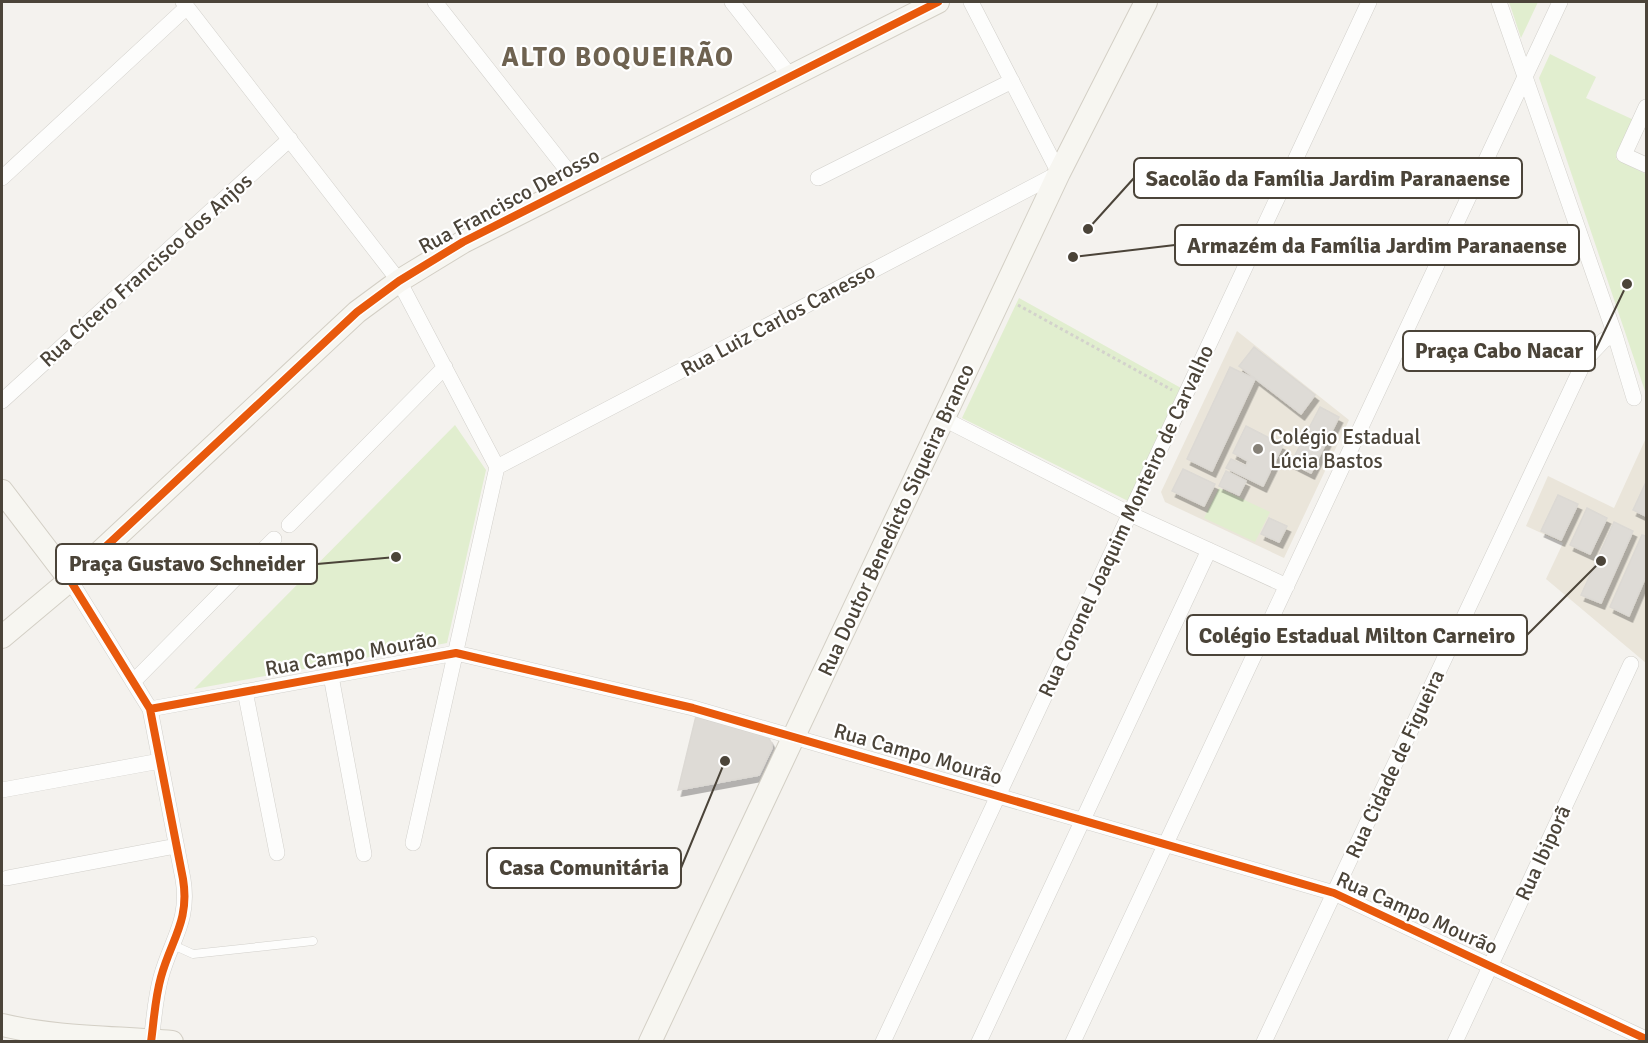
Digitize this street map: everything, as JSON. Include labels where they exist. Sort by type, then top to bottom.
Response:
[{"type":"street","points":[[435,2],[578,184]]},
{"type":"street","points":[[732,2],[790,76]]},
{"type":"street","name":"Rua Francisco Derosso","points":[[2,637],[70,580],[357,312],[399,281],[463,242],[938,2]]},
{"type":"street","points":[[971,2],[1059,173]]},
{"type":"street","name":"Rua Doutor Benedicto Siqueira Branco","points":[[650,1041],[1059,173],[1146,2]]},
{"type":"street","name":"Rua Coronel Joaquim Monteiro de Carvalho","points":[[883,1041],[1369,2]]},
{"type":"street","points":[[1499,2],[1615,335],[1634,398]]},
{"type":"street","points":[[1073,1041],[1560,2]]},
{"type":"street","points":[[2,178],[185,4],[399,281],[497,466],[413,843]]},
{"type":"street","points":[[818,178],[1012,81]]},
{"type":"street","points":[[1647,107],[1624,155],[1647,165]]},
{"type":"street","name":"Rua Cícero Francisco dos Anjos","points":[[2,400],[290,139]]},
{"type":"street","name":"Rua Luiz Carlos Canesso","points":[[497,466],[1059,173]]},
{"type":"street","name":"Rua Cidade de Figueira","points":[[1264,1041],[1585,360],[1604,340],[1615,335]]},
{"type":"street","points":[[289,525],[445,367]]},
{"type":"street","points":[[944,420],[1130,514],[1287,586]]},
{"type":"street","points":[[2,490],[70,580],[150,709],[185,891],[183,915],[158,989],[158,1041],[50,1034],[2,1024]]},
{"type":"street","points":[[133,682],[274,539]]},
{"type":"street","points":[[979,1041],[1209,550]]},
{"type":"street","name":"Rua Campo Mourão","points":[[150,709],[456,653],[693,708],[1334,893],[1646,1039]]},
{"type":"street","name":"Rua Ibiporã","points":[[1455,1041],[1631,664]]},
{"type":"street","points":[[331,676],[364,854]]},
{"type":"street","points":[[245,691],[276,853]]},
{"type":"street","points":[[2,790],[160,761]]},
{"type":"street","points":[[7,878],[176,846]]},
{"type":"lane","points":[[173,945],[193,954],[313,941]]},
{"type":"path","points":[[1001,296],[1184,397]]},
{"type":"shaded area","name":"Colégio Estadual Lúcia Bastos","points":[[1237,331],[1349,420],[1284,558],[1165,502],[1161,492]]},
{"type":"shaded area","points":[[1646,438],[1646,663],[1546,579],[1563,543],[1526,526],[1548,476],[1614,508]]},
{"type":"green space","points":[[1509,2],[1538,2],[1521,38]]},
{"type":"green space","points":[[1550,54],[1596,77],[1586,98],[1634,120],[1616,159],[1646,174],[1646,394],[1539,78]]},
{"type":"green space","points":[[1019,298],[1181,388],[1128,501],[962,418]]},
{"type":"green space","points":[[455,425],[486,470],[447,643],[194,689]]},
{"type":"green space","points":[[1219,488],[1270,512],[1255,542],[1204,518]]},
{"type":"building","points":[[1254,347],[1315,395],[1301,414],[1239,366]]},
{"type":"building","points":[[1230,367],[1255,379],[1212,471],[1187,459]]},
{"type":"building","points":[[1320,407],[1339,417],[1311,473],[1291,463]]},
{"type":"building","points":[[1246,426],[1283,445],[1263,486],[1226,468],[1231,459],[1246,466],[1248,461],[1233,453]]},
{"type":"building","points":[[1183,469],[1215,484],[1204,506],[1172,491]]},
{"type":"building","points":[[1226,471],[1246,481],[1239,495],[1219,486]]},
{"type":"building","points":[[1646,482],[1646,516],[1633,510]]},
{"type":"building","points":[[1558,495],[1578,504],[1561,540],[1541,531]]},
{"type":"building","points":[[1587,508],[1607,518],[1590,554],[1570,545]]},
{"type":"building","points":[[1269,518],[1287,526],[1279,542],[1261,534]]},
{"type":"building","points":[[1614,522],[1633,531],[1601,603],[1581,595]]},
{"type":"building","points":[[1642,535],[1646,536],[1646,576],[1629,616],[1610,607]]},
{"type":"building","points":[[696,716],[768,737],[772,748],[759,775],[678,790]]},
{"type":"cycle path","points":[[151,1042],[159,985],[182,919],[183,879],[150,709],[70,580],[357,312],[399,281],[463,242],[938,2]]},
{"type":"cycle path","points":[[150,709],[456,653],[693,708],[1334,893],[1646,1039]]},
{"type":"place","name":"Sacolão da Família Jardim Paranaense","points":[[1088,229]]},
{"type":"place","name":"Armazém da Família Jardim Paranaense","points":[[1073,257]]},
{"type":"place","name":"Praça Cabo Nacar","points":[[1627,284]]},
{"type":"place","name":"Colégio Estadual Lúcia Bastos","points":[[1258,449]]},
{"type":"place","name":"Praça Gustavo Schneider","points":[[396,557]]},
{"type":"place","name":"Colégio Estadual Milton Carneiro","points":[[1601,561]]},
{"type":"place","name":"Casa Comunitária","points":[[725,761]]},
{"type":"district","name":"ALTO BOQUEIRÃO","points":[[618,57]]}]
